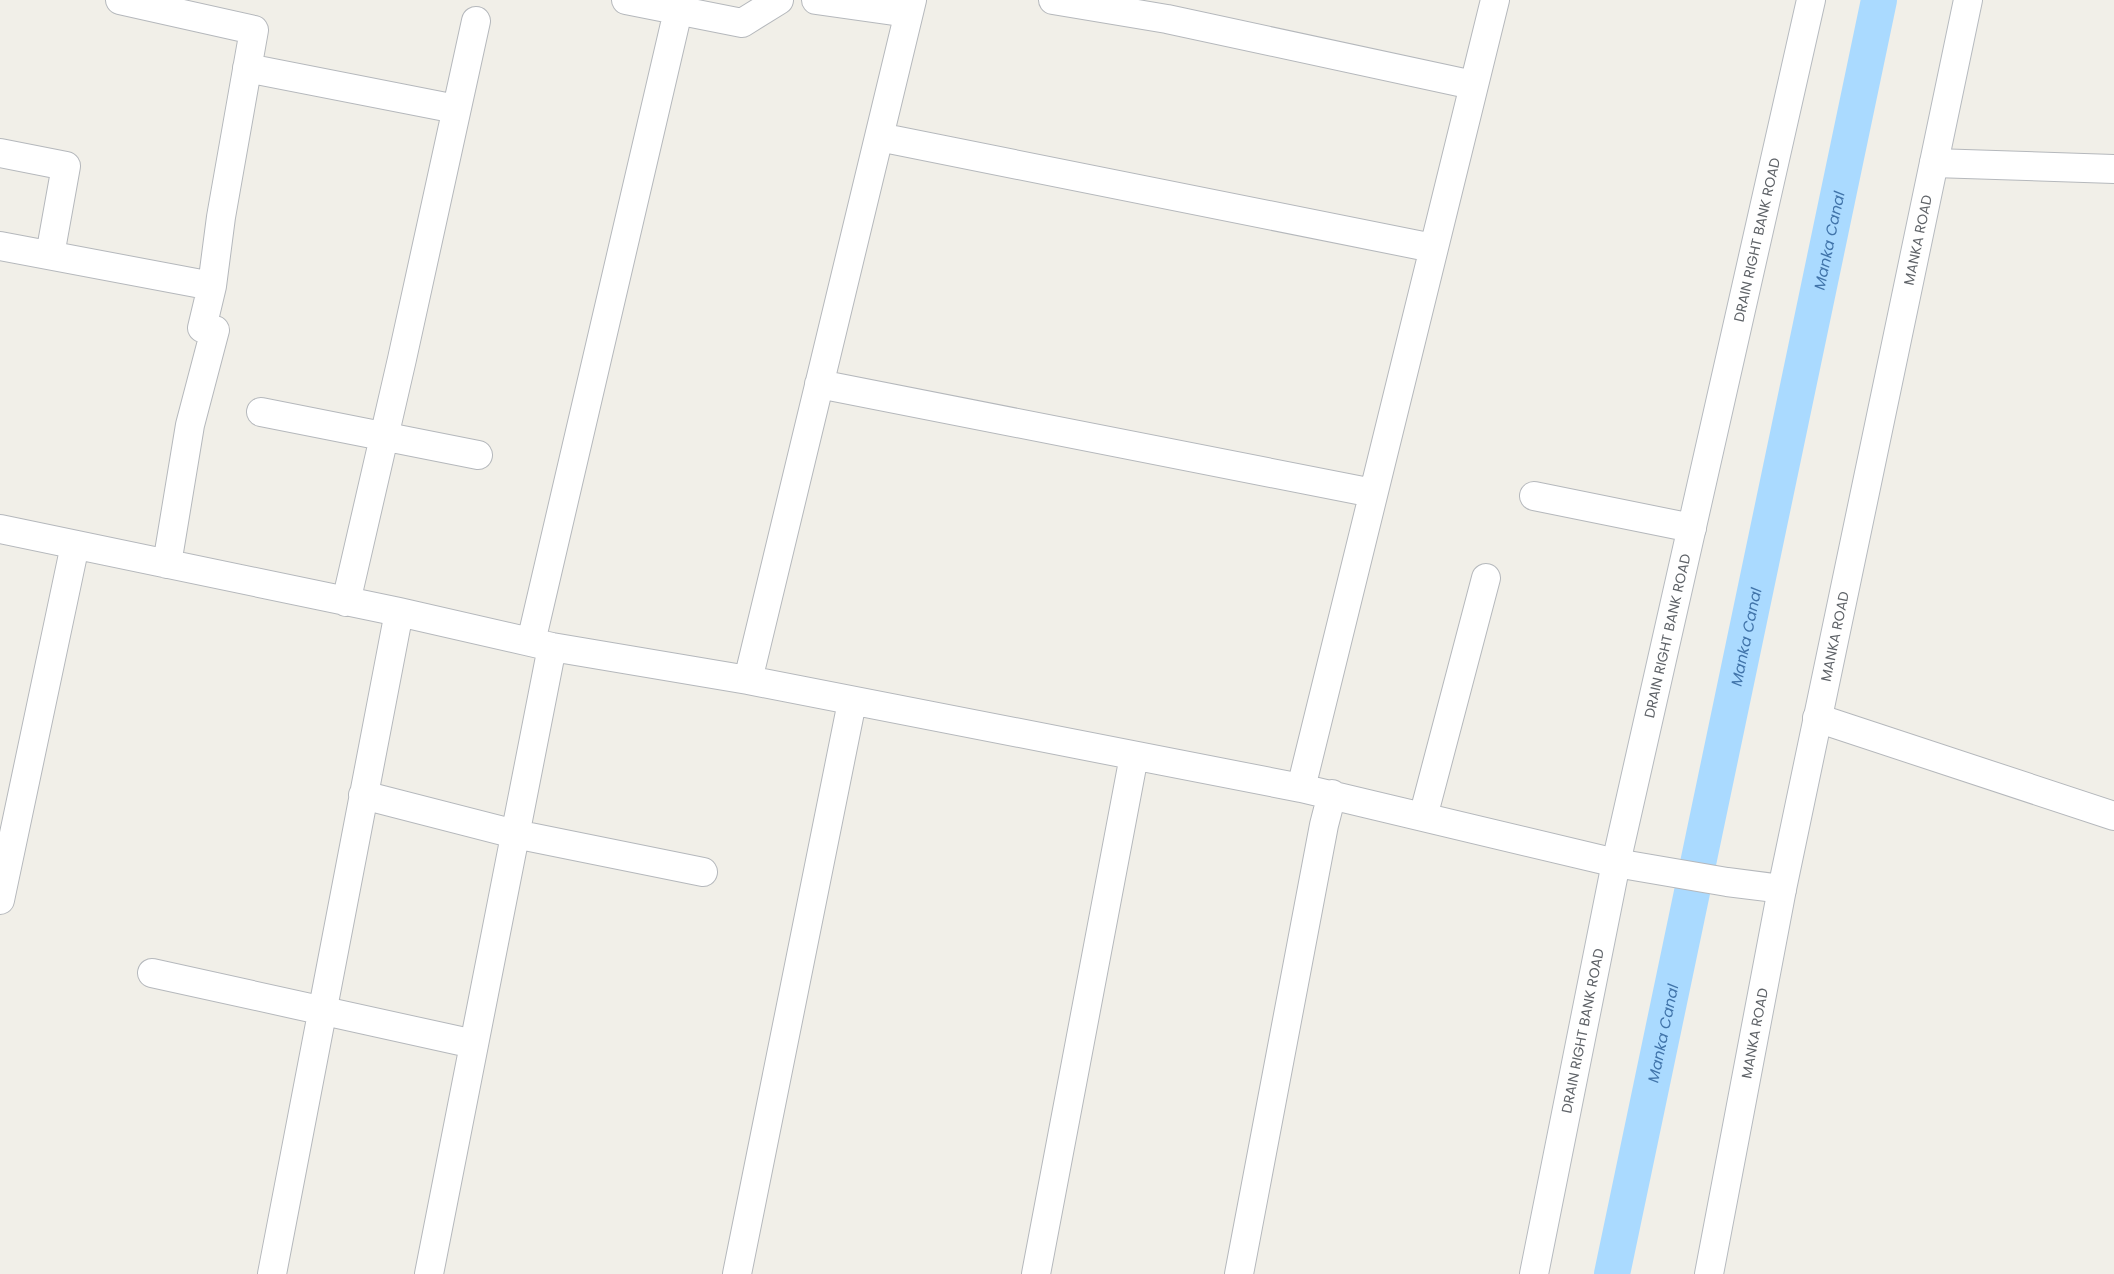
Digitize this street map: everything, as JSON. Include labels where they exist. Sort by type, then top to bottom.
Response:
[{"type":"street","points":[[120,0],[254,30],[221,217],[212,286],[202,328],[215,330],[190,425],[167,564]]},
{"type":"street","points":[[626,0],[742,23],[779,0]]},
{"type":"street","points":[[748,680],[910,7],[816,0]]},
{"type":"street","points":[[1052,0],[1169,9],[1473,85]]},
{"type":"street","points":[[1301,788],[1495,0]]},
{"type":"street","name":"DRAIN RIGHT BANK ROAD","points":[[1534,1274],[1616,863],[1811,0]]},
{"type":"street","name":"MANKA ROAD","points":[[1709,1274],[1782,889],[1968,0]]},
{"type":"street","points":[[429,1274],[515,834],[541,645],[678,11]]},
{"type":"street","points":[[346,602],[476,21]]},
{"type":"street","points":[[247,68],[456,109]]},
{"type":"street","points":[[879,136],[1433,248]]},
{"type":"street","points":[[0,153],[66,166],[50,255]]},
{"type":"street","points":[[1934,163],[2114,169]]},
{"type":"street","points":[[0,246],[212,286]]},
{"type":"street","points":[[819,384],[1374,493]]},
{"type":"street","points":[[261,412],[478,455]]},
{"type":"street","points":[[1534,496],[1692,528]]},
{"type":"street","points":[[0,529],[398,612],[541,645],[748,680],[852,702],[1332,794],[1616,863],[1727,882],[1782,889]]},
{"type":"street","points":[[0,900],[4,859],[75,545]]},
{"type":"street","points":[[1423,817],[1486,578]]},
{"type":"street","points":[[272,1274],[398,612]]},
{"type":"street","points":[[737,1274],[852,702]]},
{"type":"street","points":[[1817,718],[2114,816]]},
{"type":"street","points":[[1036,1274],[1134,756]]},
{"type":"street","points":[[1239,1274],[1324,825],[1332,794]]},
{"type":"street","points":[[364,795],[515,834],[703,872]]},
{"type":"street","points":[[152,973],[474,1044]]},
{"type":"waterway","name":"Manka Canal","points":[[1612,1274],[1879,0]]}]
